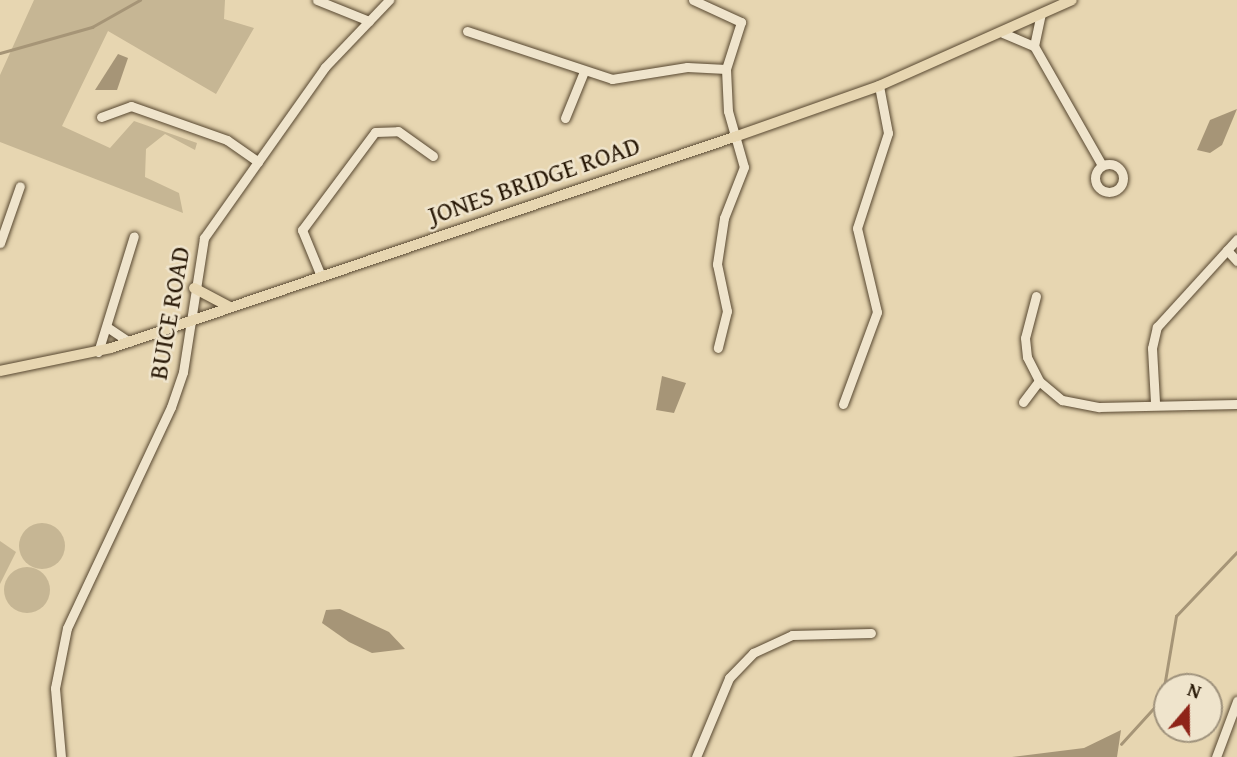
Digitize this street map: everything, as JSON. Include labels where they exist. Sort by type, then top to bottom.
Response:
[{"type":"main road","name":"JONES BRIDGE ROAD","points":[[0,370],[98,352],[737,136],[879,86],[1072,0]]},
{"type":"main road","points":[[194,288],[208,301],[232,307]]},
{"type":"street","points":[[317,0],[369,20]]},
{"type":"street","name":"BUICE ROAD","points":[[61,757],[55,688],[68,628],[163,429],[183,372],[194,288],[204,238],[325,67],[389,0]]},
{"type":"street","points":[[693,0],[741,22],[726,69],[744,167],[719,251],[717,274],[727,311],[718,348]]},
{"type":"street","points":[[1034,46],[1041,15]]},
{"type":"street","points":[[467,31],[484,32],[583,74],[624,81],[687,67],[726,69]]},
{"type":"street","points":[[1003,33],[1034,46],[1102,165]]},
{"type":"street","points":[[565,118],[583,74]]},
{"type":"street","points":[[843,404],[877,312],[857,228],[888,133],[879,86]]},
{"type":"street","points":[[101,117],[131,106],[227,140],[258,162]]},
{"type":"street","points":[[321,276],[302,230],[375,132],[398,131],[433,156]]},
{"type":"street","points":[[0,243],[20,186]]},
{"type":"street","points":[[98,352],[134,236]]},
{"type":"street","points":[[1155,402],[1152,348],[1157,327],[1237,239]]},
{"type":"street","points":[[1227,250],[1237,261]]},
{"type":"street","points":[[1036,296],[1024,338],[1039,381],[1062,400],[1085,405],[1155,402],[1237,404]]},
{"type":"street","points":[[107,327],[129,342]]},
{"type":"street","points":[[1023,401],[1039,381]]},
{"type":"street","points":[[696,757],[729,678],[753,653],[792,635],[871,633]]},
{"type":"street","points":[[1216,757],[1237,701]]},
{"type":"shaded area","points":[[34,0],[225,0],[224,19],[254,28],[216,94],[108,31],[62,126],[110,148],[134,121],[197,143],[195,150],[165,134],[146,149],[145,177],[179,193],[183,213],[0,142],[0,75]]},
{"type":"shaded area","points":[[118,54],[128,58],[117,90],[95,90]]},
{"type":"shaded area","points":[[1237,109],[1222,145],[1210,153],[1197,150],[1210,120]]},
{"type":"shaded area","points":[[662,376],[686,383],[674,413],[656,410]]},
{"type":"shaded area","points":[[42,523],[58,530],[65,546],[58,562],[42,569],[26,562],[19,546],[26,530]]},
{"type":"shaded area","points":[[0,541],[16,552],[0,584]]},
{"type":"shaded area","points":[[27,567],[43,574],[50,590],[43,606],[27,613],[11,606],[4,590],[11,574]]},
{"type":"shaded area","points":[[340,609],[389,632],[405,649],[372,653],[349,642],[322,623],[326,610]]},
{"type":"shaded area","points":[[1121,730],[1117,757],[1012,757],[1084,748]]},
{"type":"waterway","points":[[0,53],[92,27],[140,0]]},
{"type":"waterway","points":[[1121,744],[1162,699],[1176,616],[1237,552]]}]
